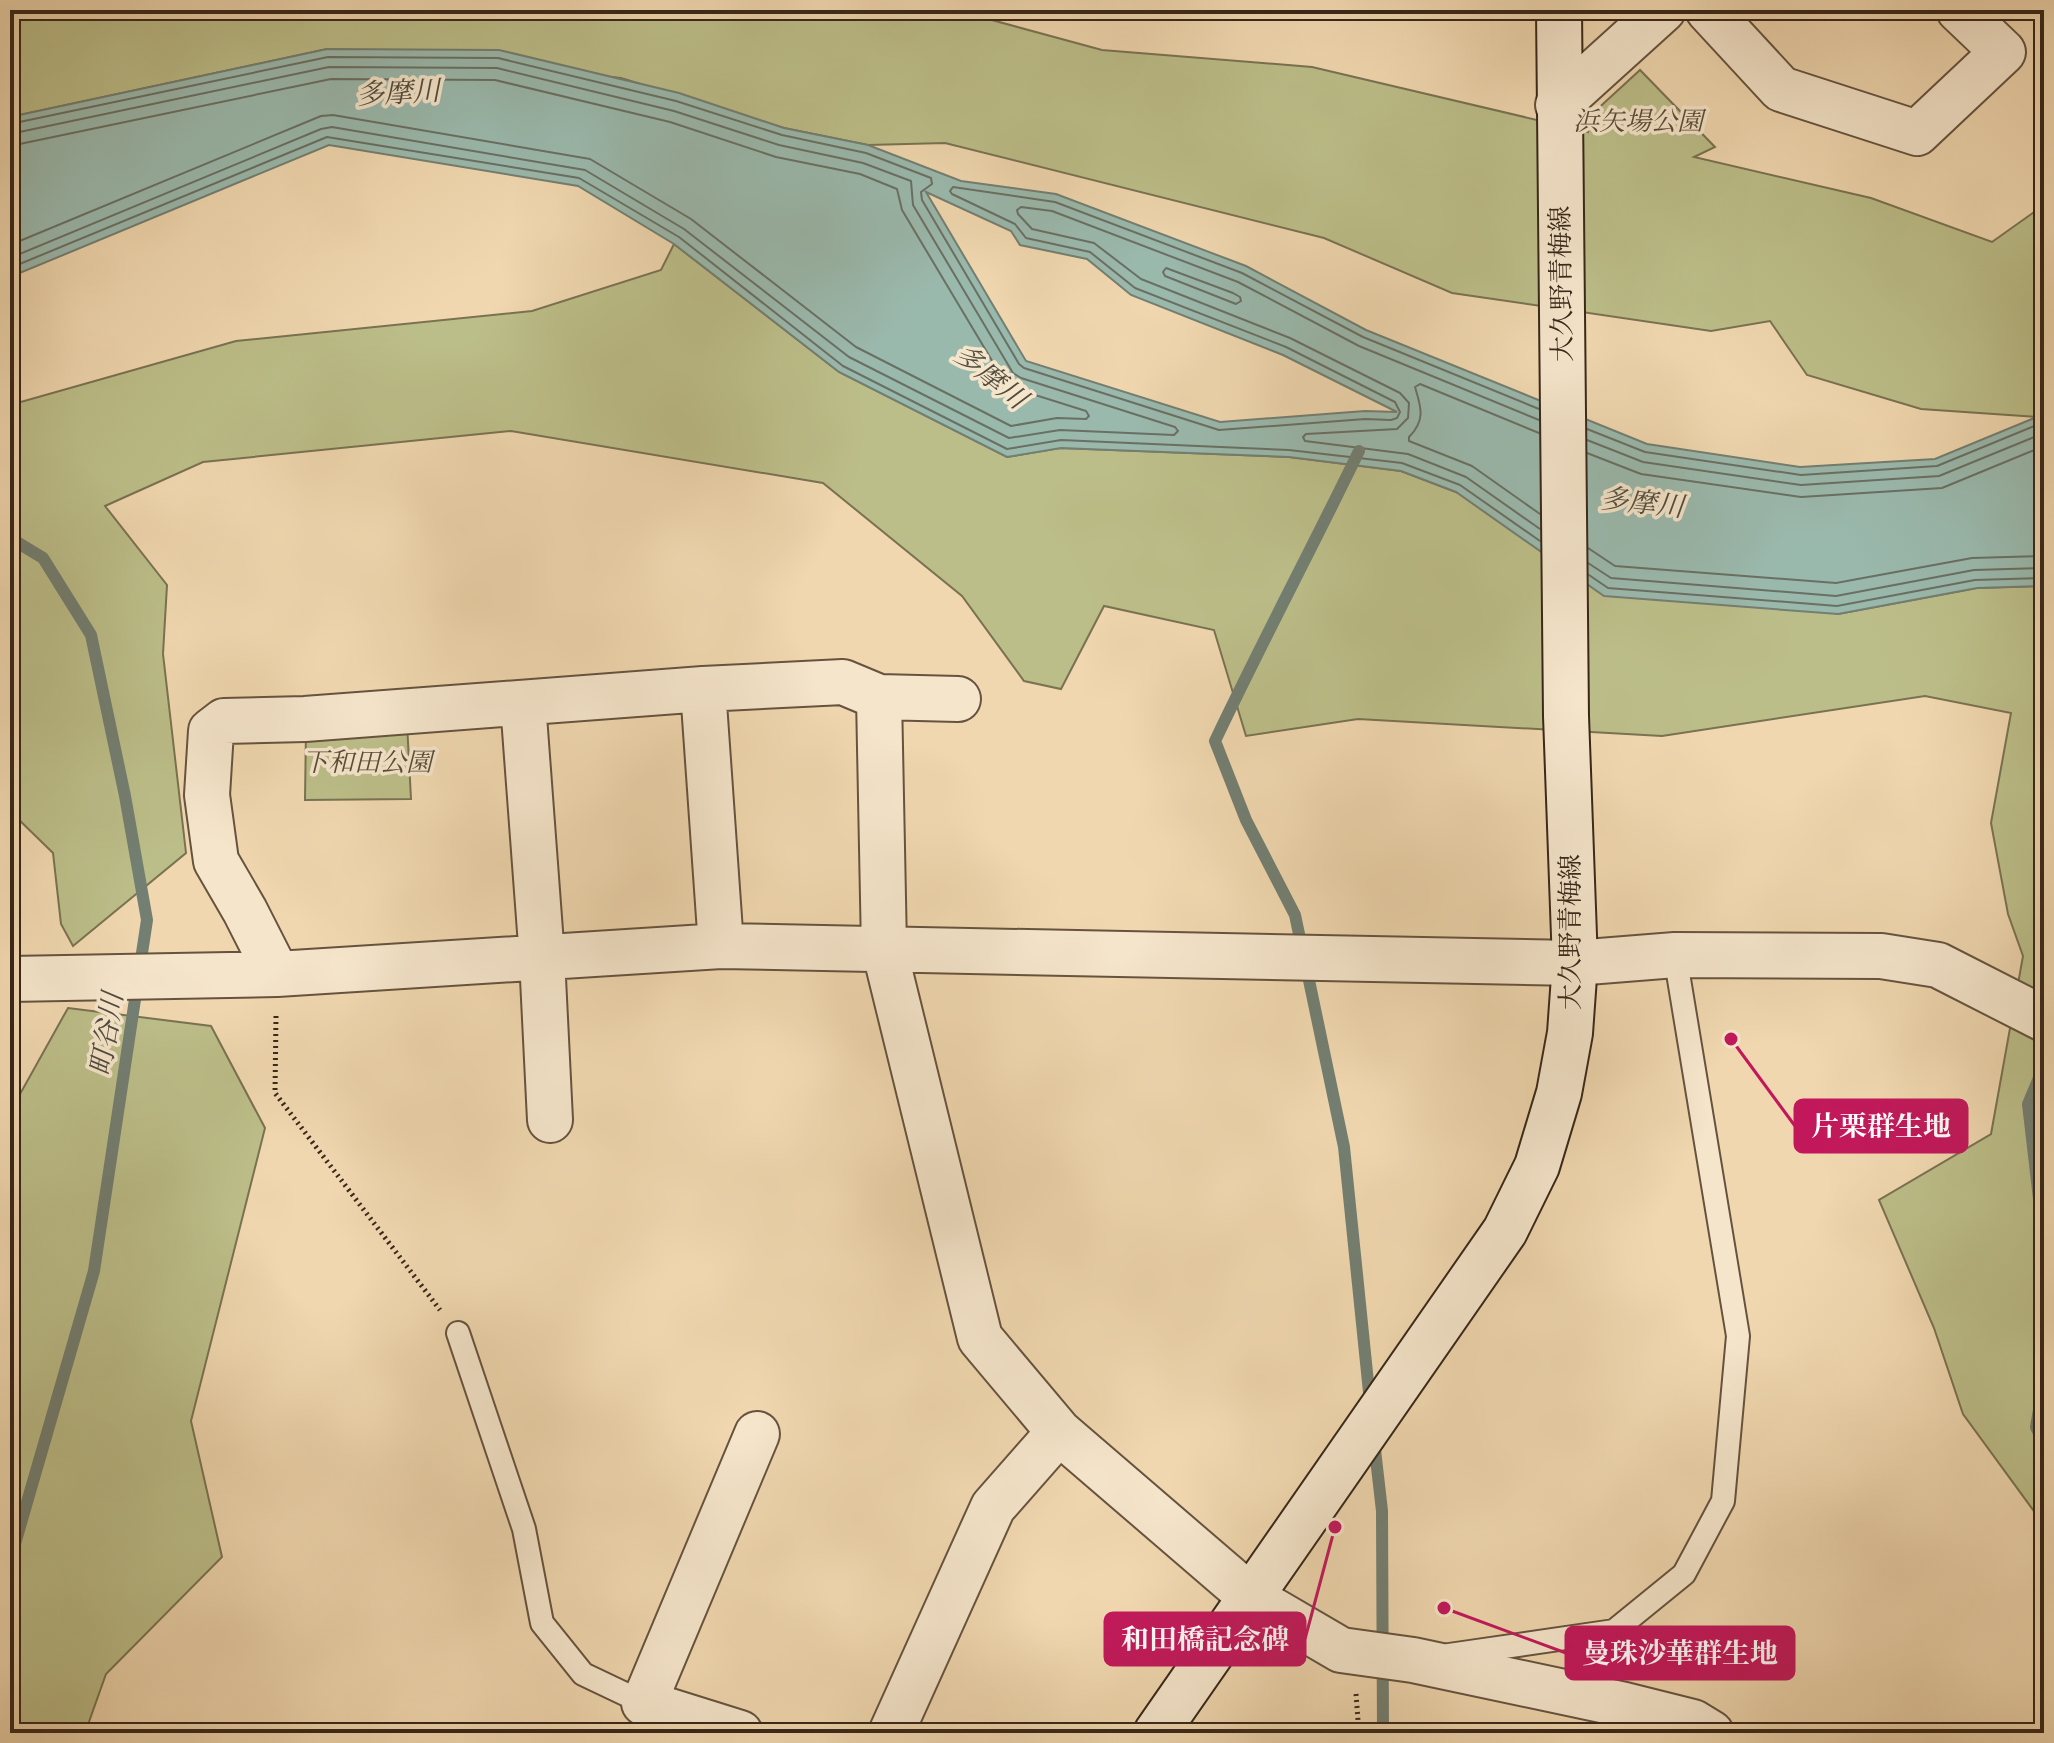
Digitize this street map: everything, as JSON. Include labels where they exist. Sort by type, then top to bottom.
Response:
[{"type":"street","name":"大久野青梅線","points":[[1156,1733],[1505,1231],[1537,1166],[1559,1093],[1570,1033],[1575,963],[1566,716],[1559,10]]},
{"type":"street","points":[[1559,122],[1663,10]]},
{"type":"street","points":[[1708,10],[1781,89],[1917,133],[2003,52],[1959,10]]},
{"type":"street","points":[[277,974],[216,861],[207,795],[211,731],[224,721],[305,719],[703,689],[843,682],[879,697],[958,699]]},
{"type":"street","points":[[703,689],[721,946]]},
{"type":"street","points":[[879,697],[884,948],[980,1338],[1059,1432],[1252,1598],[1341,1650],[1413,1660],[1625,1705],[1693,1722],[1711,1733]]},
{"type":"street","points":[[523,703],[542,958],[550,1120]]},
{"type":"street","points":[[10,979],[277,974],[721,946],[1575,963],[1675,955],[1881,956],[1938,965],[2044,1019]]},
{"type":"street","points":[[891,1733],[993,1507],[1059,1432]]},
{"type":"street","points":[[740,1733],[644,1703],[757,1434]]},
{"type":"lane","points":[[1413,1660],[1614,1631],[1684,1574],[1723,1501],[1738,1336],[1675,955]]},
{"type":"lane","points":[[458,1333],[524,1529],[542,1623],[583,1674],[644,1703]]},
{"type":"path","points":[[277,974],[275,1093],[458,1333]]},
{"type":"green space","name":"浜矢場公園","points":[[10,10],[955,10],[1102,50],[1312,67],[1588,132],[1592,114],[1640,70],[1715,147],[1694,157],[1871,198],[1992,242],[2044,205],[2044,414],[2036,417],[1921,409],[1807,375],[1770,321],[1711,331],[1452,293],[1324,238],[945,143],[868,145],[784,128],[621,78],[327,49],[10,117]]},
{"type":"green space","points":[[674,244],[839,372],[1007,457],[1060,448],[1289,457],[1401,471],[1456,492],[1838,614],[1977,588],[2044,586],[2044,1525],[1963,1414],[1934,1328],[1879,1200],[1991,1134],[2023,956],[2008,914],[1991,823],[2011,713],[1925,696],[1662,736],[1358,719],[1246,736],[1214,630],[1104,606],[1061,689],[1024,681],[962,596],[823,483],[511,431],[203,462],[105,506],[167,585],[163,654],[186,853],[73,946],[61,924],[53,853],[10,811],[10,405],[236,341],[532,311],[661,270]]},
{"type":"green space","name":"下和田公園","points":[[407,723],[411,799],[305,800],[306,728]]},
{"type":"green space","points":[[68,1008],[211,1026],[265,1128],[191,1421],[222,1557],[106,1674],[85,1733],[10,1733],[10,1112]]},
{"type":"water","name":"多摩川","points":[[327,49],[499,50],[679,93],[784,128],[868,145],[961,181],[1056,194],[1246,266],[1366,330],[1647,444],[1800,467],[1935,459],[2044,414],[2044,586],[1977,588],[1838,614],[1604,596],[1456,492],[1401,471],[1289,457],[1061,448],[1007,457],[839,372],[674,244],[578,186],[329,145],[10,277],[10,117]],"holes":[[[926,192],[1011,231],[1020,245],[1087,259],[1131,295],[1283,355],[1397,412],[1365,411],[1220,422],[1026,361]]]},
{"type":"waterway","points":[[1302,948],[1295,915],[1246,820],[1215,741],[1359,451]]},
{"type":"waterway","name":"町谷川","points":[[10,538],[43,558],[91,635],[147,920],[94,1271],[10,1561]]},
{"type":"waterway","points":[[1306,966],[1344,1147],[1370,1402]]},
{"type":"waterway","points":[[2044,1066],[2028,1104],[2044,1242]]},
{"type":"waterway","points":[[2044,1381],[2036,1427],[2044,1443]]},
{"type":"waterway","points":[[1374,1441],[1382,1511],[1383,1733]]},
{"type":"place","name":"片栗群生地","points":[[1731,1039]]},
{"type":"place","name":"和田橋記念碑","points":[[1335,1527]]},
{"type":"place","name":"曼珠沙華群生地","points":[[1444,1608]]}]
